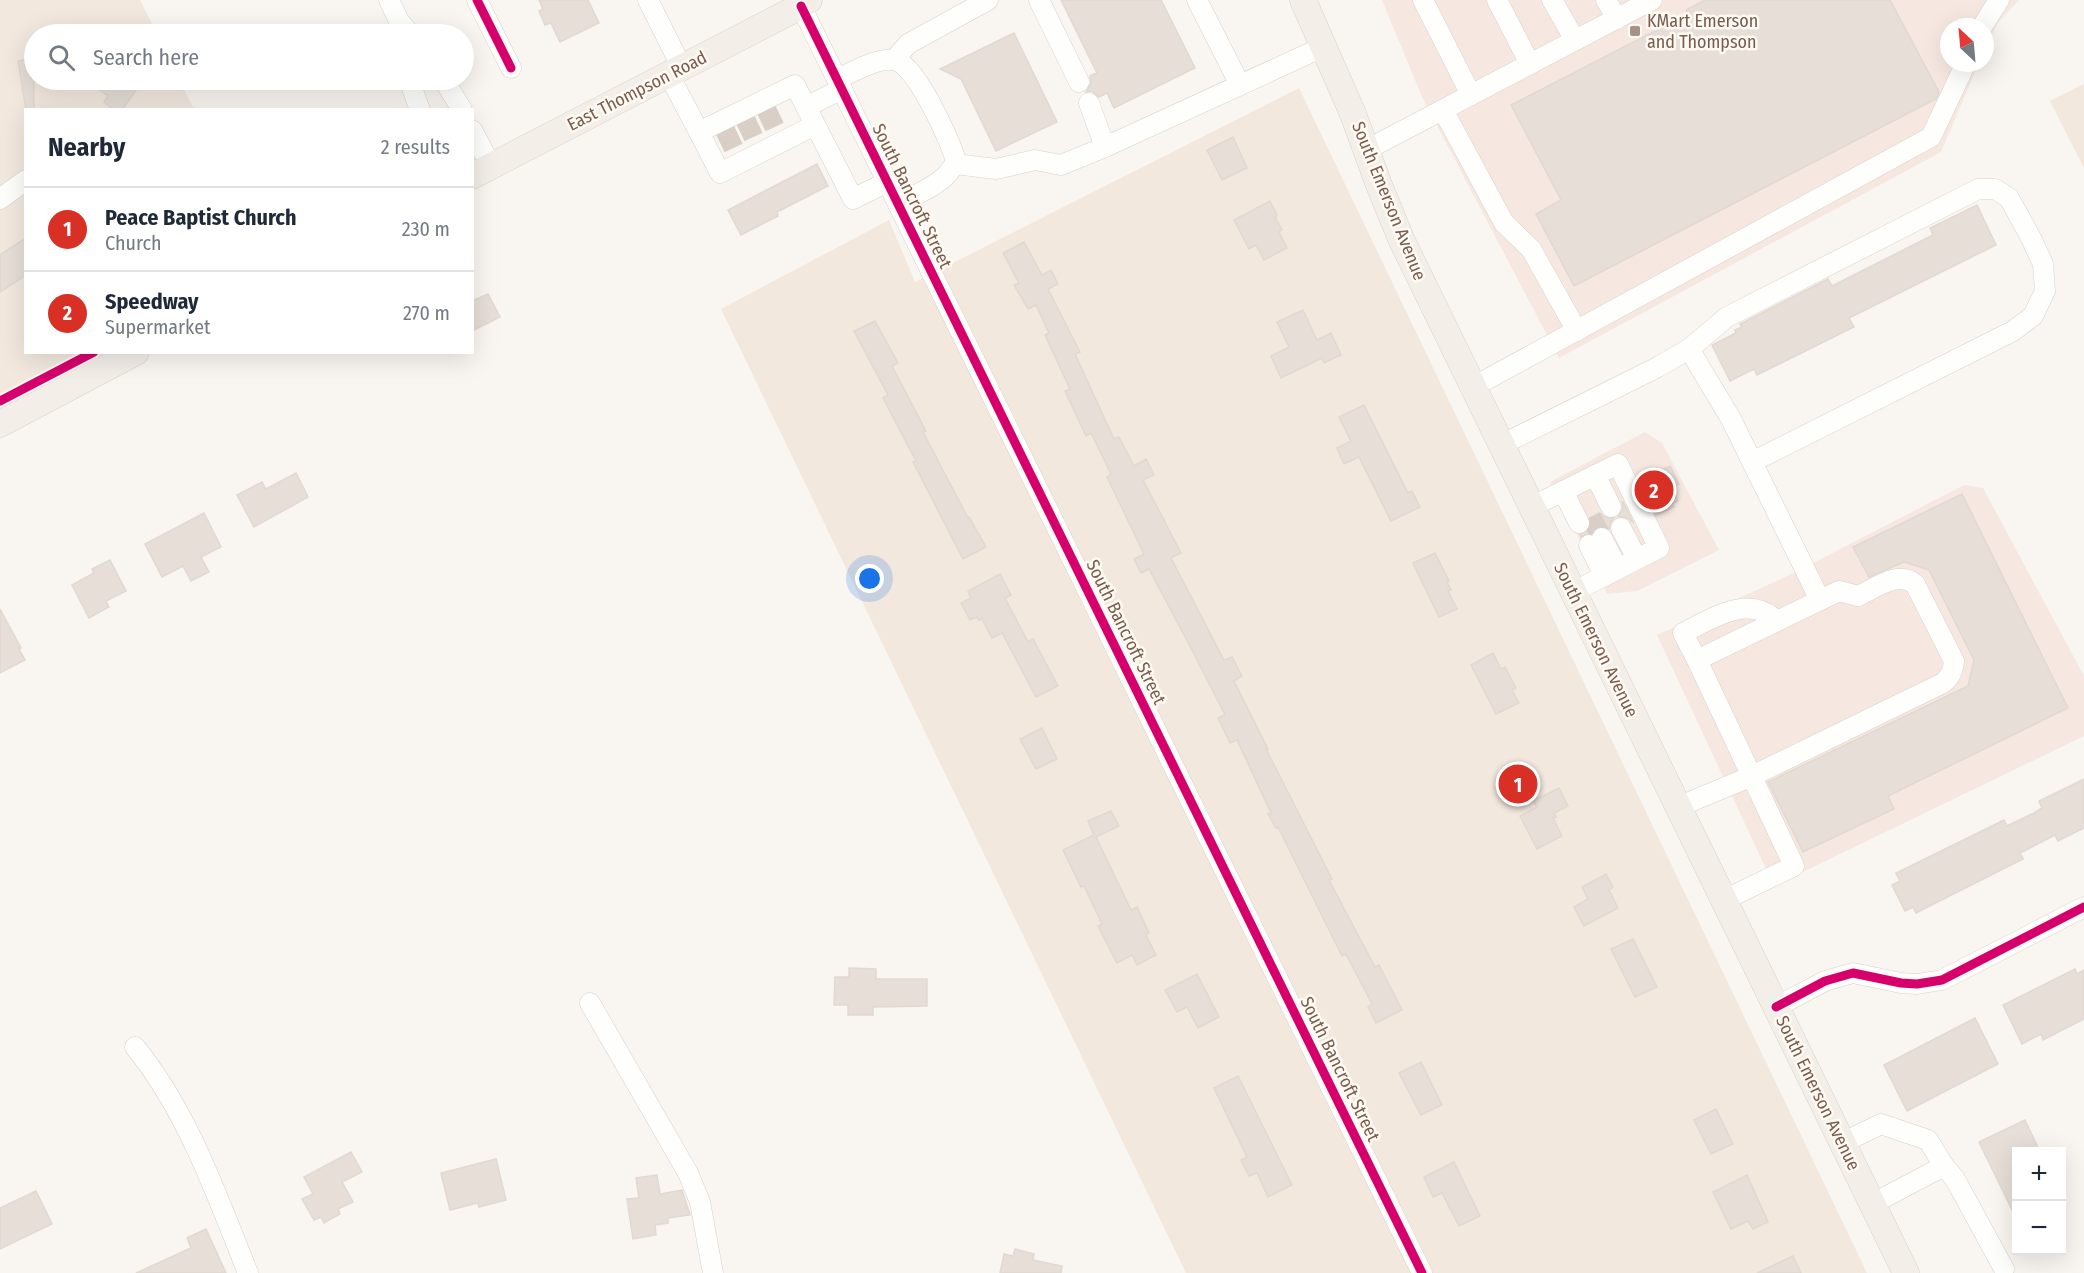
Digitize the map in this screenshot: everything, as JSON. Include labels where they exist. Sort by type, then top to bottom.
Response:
[{"type":"main road","name":"East Thompson Road","points":[[482,171],[802,2],[827,0]]},
{"type":"main road","name":"South Emerson Avenue","points":[[1303,0],[1353,114],[1402,241],[1906,1273]]},
{"type":"main road","points":[[0,424],[131,354]]},
{"type":"street","points":[[389,0],[400,24]]},
{"type":"street","points":[[477,0],[511,68]]},
{"type":"street","points":[[648,0],[699,132],[720,173],[737,155],[779,134],[815,125]]},
{"type":"street","points":[[894,60],[909,44],[988,0]]},
{"type":"street","points":[[1039,0],[1079,82]]},
{"type":"street","points":[[1197,0],[1240,85]]},
{"type":"street","points":[[1423,0],[1471,95]]},
{"type":"street","points":[[1497,0],[1530,64]]},
{"type":"street","points":[[1552,0],[1575,40]]},
{"type":"street","points":[[1606,0],[1617,19]]},
{"type":"street","points":[[1366,150],[1652,0]]},
{"type":"street","points":[[1988,18],[1999,0]]},
{"type":"street","name":"South Bancroft Street","points":[[802,2],[839,84],[1422,1273]]},
{"type":"street","points":[[955,164],[996,169],[1035,160],[1061,165],[1323,47]]},
{"type":"street","points":[[806,107],[839,84],[878,62],[894,60],[903,63],[912,72],[956,160],[943,178],[898,204]]},
{"type":"street","points":[[1473,387],[1931,137],[1962,72]]},
{"type":"street","points":[[699,132],[722,126],[743,116],[795,85],[853,199],[887,182]]},
{"type":"street","points":[[413,90],[419,108]]},
{"type":"street","points":[[450,90],[461,108]]},
{"type":"street","points":[[1089,103],[1105,147]]},
{"type":"street","points":[[1443,110],[1504,223],[1531,249],[1577,331]]},
{"type":"street","points":[[474,138],[482,171]]},
{"type":"street","points":[[0,199],[24,181]]},
{"type":"street","points":[[1501,445],[1658,367],[1689,349],[1727,317],[1978,189],[1995,189],[2009,198],[2043,264],[2045,291],[2033,316],[2013,331],[1752,462]]},
{"type":"street","points":[[1689,349],[1731,419],[1820,600]]},
{"type":"street","points":[[1531,507],[1618,464],[1659,548],[1573,592]]},
{"type":"street","points":[[1595,475],[1611,507]]},
{"type":"street","points":[[1569,488],[1585,520]]},
{"type":"street","points":[[1621,528],[1637,559]]},
{"type":"street","points":[[1595,541],[1611,573]]},
{"type":"street","points":[[1678,807],[1752,776],[1943,683],[1953,671],[1954,661],[1915,584],[1909,579],[1900,578],[1858,596],[1839,591],[1696,660]]},
{"type":"street","points":[[1724,900],[1794,866],[1683,633],[1726,612],[1742,608],[1757,609],[1770,614],[1777,621]]},
{"type":"street","points":[[1776,1007],[1825,981],[1853,973],[1901,983],[1917,984],[1942,980],[2084,907]]},
{"type":"street","points":[[590,1003],[688,1173],[700,1202],[713,1273]]},
{"type":"street","points":[[135,1047],[151,1067],[214,1185],[248,1273]]},
{"type":"street","points":[[1842,1143],[1881,1124],[1929,1140],[1954,1179],[2004,1269]]},
{"type":"street","points":[[1872,1203],[1944,1166]]},
{"type":"shaded area","points":[[0,0],[140,0],[152,24],[24,24],[24,90],[184,90],[193,108],[24,108],[24,354],[108,354],[0,409]]},
{"type":"shaded area","points":[[1382,0],[2019,0],[1997,24],[1994,30],[1994,18],[1940,18],[1940,72],[1975,72],[1941,152],[1559,358],[1422,97]]},
{"type":"shaded area","points":[[2084,84],[2084,168],[2050,101]]},
{"type":"shaded area","points":[[1299,88],[1867,1273],[1186,1273],[721,309],[889,220],[915,282]]},
{"type":"shaded area","points":[[1645,432],[1662,443],[1719,550],[1637,591],[1607,594],[1550,482]]},
{"type":"shaded area","points":[[1964,485],[1983,488],[2084,676],[2084,736],[1774,886],[1657,635],[1792,574]]},
{"type":"building","points":[[539,0],[588,0],[599,23],[560,42],[551,23],[545,25],[539,11],[543,9]]},
{"type":"building","points":[[1061,0],[1161,0],[1195,68],[1114,108],[1107,93],[1099,97],[1092,91],[1086,92],[1091,83],[1090,76],[1097,73]]},
{"type":"building","points":[[1705,0],[1890,0],[1939,92],[1936,99],[1574,286],[1536,214],[1561,200],[1511,105],[1688,14],[1686,10]]},
{"type":"building","points":[[1014,33],[1057,122],[996,151],[961,79],[940,69]]},
{"type":"building","points":[[24,60],[24,90],[34,90],[34,108],[26,108],[18,61]]},
{"type":"building","points":[[99,90],[136,90],[123,108],[112,108],[104,102],[108,96]]},
{"type":"building","points":[[1233,137],[1247,168],[1222,180],[1207,150]]},
{"type":"building","points":[[817,164],[828,186],[777,212],[778,216],[741,235],[728,210]]},
{"type":"building","points":[[1270,201],[1282,230],[1279,232],[1287,248],[1264,260],[1256,245],[1249,249],[1234,220]]},
{"type":"building","points":[[1977,205],[1996,245],[1849,318],[1854,327],[1757,375],[1754,369],[1730,381],[1712,345],[1736,333],[1735,330],[1742,327],[1740,324],[1828,279],[1832,286],[1933,235],[1930,228]]},
{"type":"building","points":[[24,239],[24,276],[0,292],[0,255]]},
{"type":"building","points":[[1024,242],[1042,275],[1051,270],[1058,284],[1048,289],[1080,352],[1075,354],[1114,439],[1119,437],[1134,466],[1146,459],[1154,475],[1143,480],[1181,553],[1171,558],[1224,660],[1232,657],[1242,676],[1234,681],[1268,749],[1266,749],[1332,879],[1329,880],[1375,967],[1379,965],[1402,1010],[1376,1023],[1368,1007],[1372,1004],[1346,954],[1342,956],[1278,827],[1276,828],[1268,814],[1271,813],[1237,740],[1230,743],[1218,718],[1225,715],[1192,650],[1149,569],[1141,573],[1134,559],[1144,554],[1107,477],[1111,474],[1091,433],[1086,436],[1065,391],[1070,389],[1045,335],[1049,333],[1036,305],[1028,309],[1014,285],[1019,283],[1003,253]]},
{"type":"building","points":[[488,294],[500,317],[474,330],[474,300]]},
{"type":"building","points":[[1303,310],[1317,340],[1331,333],[1341,355],[1324,363],[1322,358],[1281,378],[1271,356],[1289,347],[1277,322]]},
{"type":"building","points":[[875,321],[898,363],[892,366],[926,431],[923,432],[968,518],[986,547],[963,559],[913,462],[916,461],[883,398],[888,395],[854,331]]},
{"type":"building","points":[[1364,405],[1408,493],[1412,491],[1420,507],[1391,521],[1359,457],[1344,464],[1337,448],[1351,441],[1339,417]]},
{"type":"building","points":[[1670,466],[1679,484],[1672,487],[1678,501],[1672,504],[1674,507],[1656,515],[1640,481]]},
{"type":"building","points":[[296,473],[308,497],[254,527],[237,495],[262,482],[266,489]]},
{"type":"building","points":[[1962,494],[2068,708],[1888,796],[1894,809],[1803,852],[1768,782],[1968,686],[1974,660],[1929,570],[1904,562],[1869,577],[1853,547]]},
{"type":"building","points":[[1622,502],[1633,522],[1627,518],[1618,517],[1623,508]]},
{"type":"building","points":[[204,513],[221,547],[201,557],[209,572],[191,581],[183,566],[162,577],[145,544]]},
{"type":"building","points":[[1600,513],[1605,517],[1614,518],[1609,529],[1603,526],[1597,527],[1591,533],[1581,537],[1580,535],[1589,529],[1590,518]]},
{"type":"building","points":[[1435,553],[1449,581],[1447,582],[1451,590],[1448,591],[1457,609],[1439,617],[1413,563]]},
{"type":"building","points":[[110,560],[126,591],[106,601],[109,607],[89,618],[72,585],[94,573],[92,569]]},
{"type":"building","points":[[1000,574],[1011,595],[1005,598],[1028,642],[1033,639],[1058,686],[1036,697],[1002,633],[992,638],[982,619],[979,620],[977,617],[970,620],[961,603],[971,598],[968,591]]},
{"type":"building","points":[[0,609],[25,660],[0,673]]},
{"type":"building","points":[[1493,653],[1501,669],[1505,667],[1516,688],[1512,690],[1519,703],[1496,714],[1471,665]]},
{"type":"building","points":[[1042,728],[1057,759],[1036,769],[1020,739]]},
{"type":"building","points":[[2084,779],[2084,828],[2058,841],[2055,835],[2020,853],[2023,859],[1916,913],[1913,907],[1905,911],[1892,885],[1900,881],[1896,873],[2004,820],[2007,826],[2034,813],[2042,808],[2039,801]]},
{"type":"building","points":[[1559,788],[1568,806],[1554,813],[1556,817],[1553,818],[1562,836],[1537,849],[1520,816],[1537,807],[1533,801]]},
{"type":"building","points":[[1111,811],[1119,826],[1096,837],[1131,910],[1137,907],[1149,933],[1146,935],[1156,955],[1137,965],[1132,955],[1117,963],[1098,926],[1102,924],[1084,886],[1081,887],[1063,850],[1094,835],[1088,821]]},
{"type":"building","points":[[1606,874],[1613,887],[1609,890],[1618,908],[1584,926],[1574,907],[1588,899],[1582,887]]},
{"type":"building","points":[[1633,939],[1657,987],[1635,997],[1611,949]]},
{"type":"building","points":[[849,968],[876,969],[876,979],[927,979],[927,1006],[873,1007],[873,1015],[848,1015],[848,1005],[834,1005],[835,977],[849,977]]},
{"type":"building","points":[[2075,969],[2077,974],[2084,970],[2084,1019],[2043,1040],[2041,1034],[2022,1044],[2003,1005]]},
{"type":"building","points":[[1197,974],[1219,1017],[1198,1028],[1187,1007],[1177,1012],[1165,990]]},
{"type":"building","points":[[1975,1018],[1998,1064],[1907,1111],[1884,1065]]},
{"type":"building","points":[[1421,1062],[1442,1105],[1421,1115],[1399,1073]]},
{"type":"building","points":[[1238,1076],[1292,1185],[1268,1197],[1257,1173],[1249,1176],[1241,1160],[1247,1157],[1214,1088]]},
{"type":"building","points":[[1716,1109],[1733,1144],[1711,1154],[1694,1120]]},
{"type":"building","points":[[2025,1120],[2038,1147],[2012,1147],[2012,1210],[1979,1142]]},
{"type":"building","points":[[351,1152],[362,1172],[342,1182],[353,1202],[338,1209],[340,1214],[324,1223],[321,1217],[314,1220],[302,1199],[313,1194],[304,1177]]},
{"type":"building","points":[[496,1159],[506,1200],[479,1207],[478,1203],[450,1210],[441,1173]]},
{"type":"building","points":[[1454,1162],[1480,1216],[1459,1226],[1442,1193],[1433,1197],[1424,1177]]},
{"type":"building","points":[[657,1175],[660,1194],[682,1190],[690,1215],[668,1218],[668,1223],[655,1225],[656,1235],[633,1239],[627,1199],[639,1198],[636,1178]]},
{"type":"building","points":[[1747,1175],[1768,1222],[1753,1229],[1748,1221],[1731,1229],[1713,1192]]},
{"type":"building","points":[[36,1191],[52,1224],[0,1249],[0,1208]]},
{"type":"building","points":[[206,1229],[226,1273],[136,1273],[191,1248],[187,1238]]},
{"type":"building","points":[[1015,1249],[1034,1254],[1033,1260],[1062,1266],[1061,1273],[1000,1273],[1004,1254],[1013,1256]]},
{"type":"building","points":[[1793,1256],[1801,1273],[1757,1273]]},
{"type":"tunnel","points":[[766,109],[775,128]]},
{"type":"tunnel","points":[[745,119],[754,138]]},
{"type":"tunnel","points":[[725,130],[734,149]]},
{"type":"tunnel","points":[[1591,517],[1602,538]]},
{"type":"cycle path","points":[[477,0],[511,68]]},
{"type":"cycle path","points":[[801,6],[1422,1273]]},
{"type":"cycle path","points":[[0,401],[90,354]]},
{"type":"cycle path","points":[[1776,1007],[1825,981],[1853,973],[1901,983],[1917,984],[1942,980],[2084,907]]},
{"type":"place","name":"KMart Emerson and Thompson","points":[[1635,31]]},
{"type":"place","name":"Speedway","points":[[1654,490]]},
{"type":"place","name":"Peace Baptist Church","points":[[1518,784]]}]
